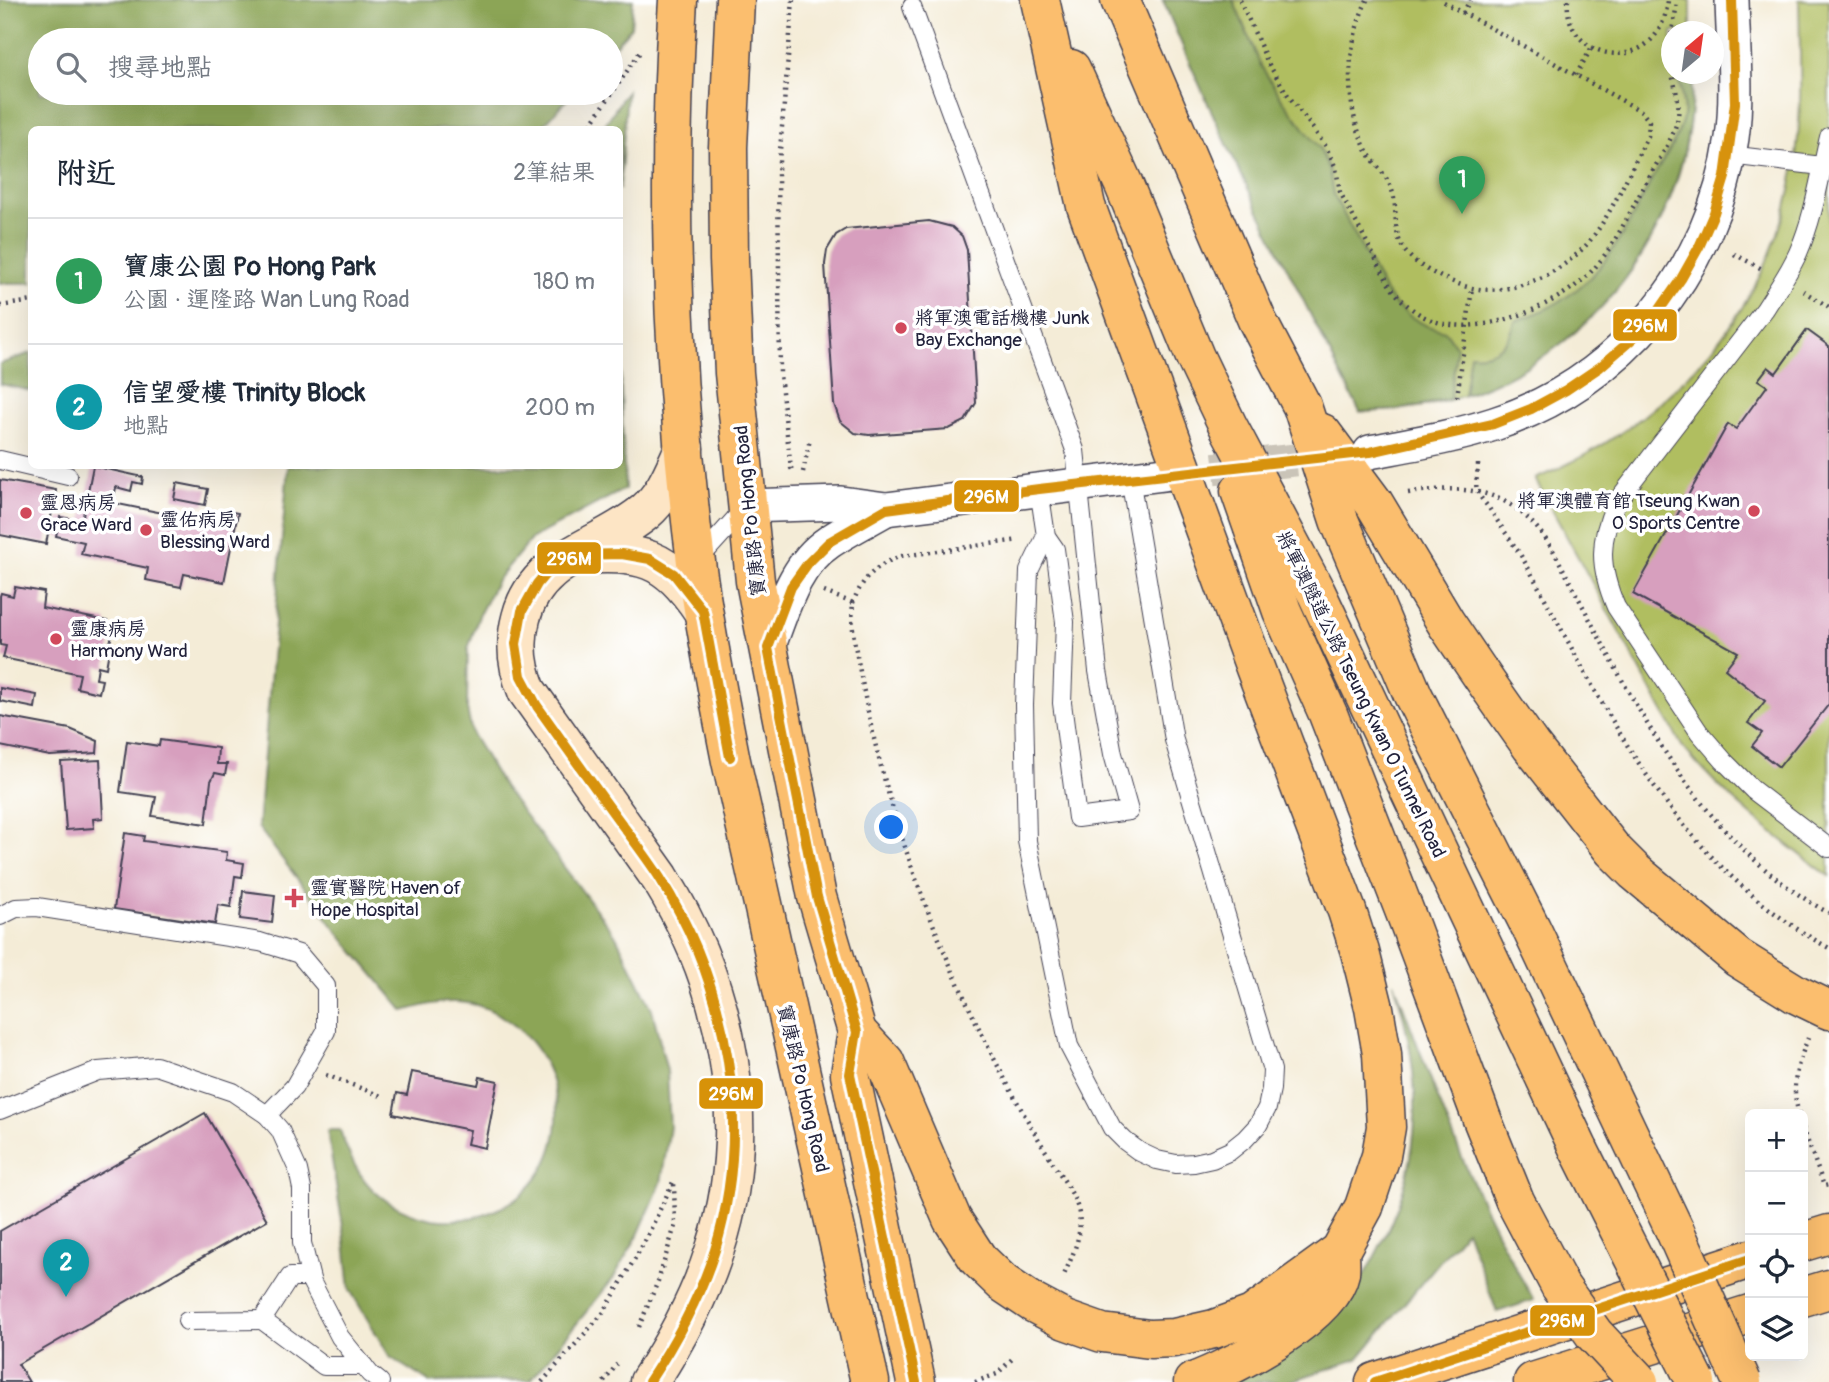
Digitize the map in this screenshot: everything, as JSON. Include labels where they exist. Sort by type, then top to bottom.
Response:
[{"type":"main road","name":"寶康路 Po Hong Road","points":[[678,0],[674,102],[674,259],[684,448],[696,562],[731,761],[869,1375]]},
{"type":"main road","name":"寶康路 Po Hong Road","points":[[735,0],[728,147],[729,260],[734,373],[755,581],[817,897],[858,1032],[850,1074],[913,1369]]},
{"type":"main road","name":"將軍澳隧道公路 Tseung Kwan O Tunnel Road","points":[[1040,0],[1124,185],[1195,357],[1228,426],[1316,592],[1579,1150],[1696,1382]]},
{"type":"main road","points":[[858,1032],[885,1062],[936,1185],[967,1245],[1003,1283],[1033,1303],[1065,1320],[1102,1333],[1137,1338],[1174,1338],[1214,1329],[1252,1315],[1340,1251],[1364,1207],[1381,1156],[1386,1126],[1383,1065],[1374,1008],[1347,911],[1086,206],[1040,0]]},
{"type":"main road","points":[[1120,0],[1257,320],[1302,405],[1374,503],[1446,624],[1531,746],[1613,850],[1645,881],[1738,958],[1796,994],[1818,1024]]},
{"type":"main road","points":[[1195,357],[1282,611],[1328,714],[1482,1119],[1528,1228],[1545,1261],[1577,1311],[1611,1354],[1639,1382]]},
{"type":"main road","points":[[1302,405],[1339,520],[1413,695],[1531,928],[1626,1125],[1707,1299],[1742,1382]]},
{"type":"main road","points":[[1808,1240],[1829,1234]]},
{"type":"main road","points":[[1194,1382],[1286,1334],[1303,1321],[1333,1287],[1340,1274],[1340,1251]]},
{"type":"main road","points":[[1375,1382],[1745,1261]]},
{"type":"main road","points":[[1808,1295],[1829,1289]]},
{"type":"main road","points":[[1707,1299],[1758,1382]]},
{"type":"main road","points":[[1533,1382],[1745,1316]]},
{"type":"street","points":[[1370,453],[1493,424],[1531,409],[1600,367],[1658,312],[1699,247],[1714,213],[1729,155],[1735,103],[1732,0]]},
{"type":"street","points":[[649,1382],[686,1319],[716,1248],[730,1175],[734,1111],[726,1041],[712,985],[696,941],[660,878],[537,706],[520,676],[516,644],[520,619],[528,597],[547,572],[635,520],[647,510],[668,484],[684,448]]},
{"type":"street","points":[[747,506],[841,503],[886,509],[1164,474]]},
{"type":"street","points":[[768,648],[792,587],[808,563],[830,542],[886,509]]},
{"type":"street","points":[[574,555],[622,554],[650,559],[674,574],[703,611]]},
{"type":"lane","points":[[912,8],[1075,450],[1098,671],[1113,754],[1129,811],[1077,818],[1062,703],[1065,622],[1055,549],[1046,536],[1039,489]]},
{"type":"lane","points":[[1829,137],[1809,223],[1784,281],[1617,501],[1607,521],[1602,542],[1602,564],[1615,607],[1699,732],[1753,790],[1829,848]]},
{"type":"lane","points":[[1729,155],[1822,166]]},
{"type":"lane","points":[[0,460],[28,467]]},
{"type":"lane","points":[[38,469],[68,476]]},
{"type":"lane","points":[[1046,536],[1029,572],[1024,705],[1027,841],[1069,1046],[1112,1128],[1125,1141],[1148,1156],[1176,1164],[1212,1159],[1238,1145],[1258,1125],[1271,1089],[1272,1070],[1174,740],[1130,478]]},
{"type":"lane","points":[[696,562],[747,506]]},
{"type":"lane","points":[[0,916],[16,908],[37,907],[260,942],[299,954],[326,986],[326,1031],[294,1087],[267,1115]]},
{"type":"lane","points":[[0,1110],[98,1071],[156,1066],[233,1092],[267,1115],[281,1130],[298,1170],[302,1189],[302,1243],[310,1277],[340,1337],[380,1382]]},
{"type":"lane","points":[[262,1320],[290,1277],[310,1277]]},
{"type":"lane","points":[[187,1321],[262,1320],[324,1366],[364,1366]]},
{"type":"path","points":[[791,468],[780,375],[778,173],[793,0]]},
{"type":"path","points":[[1240,0],[1268,62],[1288,95],[1325,145],[1336,168],[1340,191],[1390,286],[1401,300],[1430,319],[1447,325],[1467,326],[1508,318],[1551,302],[1570,290],[1602,258],[1615,240],[1676,124],[1678,102],[1675,84]]},
{"type":"path","points":[[1367,0],[1355,33],[1350,81],[1358,128],[1367,150],[1390,185],[1395,202],[1396,232],[1407,253],[1439,275],[1472,288],[1488,290],[1524,285],[1574,256],[1599,228],[1648,136],[1649,121],[1641,111],[1440,0]]},
{"type":"path","points":[[1463,13],[1470,0]]},
{"type":"path","points":[[1568,0],[1567,9],[1571,24],[1580,37],[1592,47],[1606,53],[1622,54],[1637,50],[1650,42],[1661,30],[1668,0]]},
{"type":"path","points":[[1675,21],[1677,0]]},
{"type":"path","points":[[1576,75],[1592,47]]},
{"type":"path","points":[[590,126],[604,105]]},
{"type":"path","points":[[1457,397],[1472,288]]},
{"type":"path","points":[[0,306],[28,302]]},
{"type":"path","points":[[1478,464],[1477,491],[1527,566],[1615,727],[1649,780],[1724,872],[1788,922],[1829,948]]},
{"type":"path","points":[[1406,493],[1443,488],[1477,491],[1507,503],[1526,515],[1541,532],[1670,763],[1695,798],[1754,860],[1787,886],[1829,913]]},
{"type":"path","points":[[1046,536],[902,556],[888,561],[866,578],[858,589],[853,603],[853,631],[884,776],[931,916],[990,1051],[1078,1209],[1078,1240],[1065,1275]]},
{"type":"path","points":[[819,589],[853,603]]},
{"type":"path","points":[[1798,1109],[1793,1088],[1799,1061],[1818,1024]]},
{"type":"path","points":[[306,1068],[384,1097]]},
{"type":"path","points":[[1808,1142],[1824,1186],[1829,1185]]},
{"type":"path","points":[[542,1382],[604,1312],[645,1241],[674,1180],[675,1226],[658,1281],[637,1333]]},
{"type":"path","points":[[604,1382],[624,1353]]},
{"type":"path","points":[[975,1382],[997,1374],[1012,1359]]},
{"type":"green space","points":[[0,0],[633,0],[631,27],[623,36],[623,28],[28,28],[28,105],[562,105],[543,126],[28,126],[28,283],[0,283]]},
{"type":"green space","points":[[1163,0],[1691,0],[1691,21],[1661,21],[1661,84],[1691,84],[1688,131],[1675,185],[1653,236],[1623,282],[1586,323],[1542,357],[1493,384],[1439,403],[1360,412],[1209,105]]},
{"type":"green space","points":[[1163,0],[1233,0],[1261,66],[1320,149],[1329,170],[1333,194],[1384,290],[1396,305],[1411,317],[1427,326],[1445,331],[1457,347],[1450,399],[1399,410],[1360,412],[1233,156]]},
{"type":"green space","points":[[1799,0],[1829,0],[1829,876],[1734,800],[1682,746],[1535,479],[1580,458],[1623,431],[1662,401],[1698,366],[1729,327],[1755,285],[1776,239],[1794,167],[1800,96]]},
{"type":"green space","points":[[1679,84],[1691,84],[1689,127],[1677,178],[1657,227],[1630,271],[1597,311],[1558,346],[1513,374],[1464,395],[1470,354],[1486,353],[1500,347],[1509,336],[1515,321],[1543,310],[1586,282],[1616,245],[1679,131],[1683,116]]},
{"type":"green space","points":[[627,91],[623,145],[623,126],[604,126],[618,105],[623,105],[623,97]]},
{"type":"green space","points":[[28,354],[28,390],[0,384],[0,364]]},
{"type":"green space","points":[[623,439],[625,489],[532,538],[497,580],[480,613],[468,649],[467,709],[472,734],[503,786],[616,936],[652,1009],[667,1071],[670,1127],[661,1183],[638,1235],[613,1279],[531,1380],[429,1382],[390,1357],[350,1290],[344,1233],[327,1130],[340,1130],[360,1174],[369,1186],[392,1204],[432,1219],[463,1219],[486,1214],[515,1200],[536,1179],[550,1154],[556,1127],[556,1098],[548,1070],[533,1044],[510,1022],[490,1010],[467,1003],[450,1002],[404,1011],[340,935],[258,827],[288,469],[623,469]]},
{"type":"green space","points":[[1394,982],[1440,1104],[1474,1184],[1534,1300],[1497,1312],[1466,1230],[1358,1359],[1288,1382],[1228,1382],[1349,1294],[1372,1261],[1397,1208],[1413,1144],[1415,1112],[1410,1048]]},
{"type":"building","name":"將軍澳電話機樓 Junk Bay Exchange","points":[[929,221],[952,227],[962,236],[967,250],[976,403],[965,421],[949,429],[869,435],[855,433],[840,421],[834,404],[825,264],[827,250],[836,235],[846,229]]},
{"type":"building","name":"將軍澳體育館 Tseung Kwan O Sports Centre","points":[[1807,330],[1829,346],[1829,704],[1779,767],[1752,746],[1762,733],[1748,723],[1765,701],[1725,669],[1738,652],[1633,594],[1728,424],[1736,429],[1767,386],[1758,380],[1768,367],[1776,373]]},
{"type":"building","name":"靈佑病房 Blessing Ward","points":[[92,469],[107,469],[143,477],[142,484],[133,482],[131,491],[116,487],[113,503],[217,524],[220,510],[238,513],[224,582],[184,574],[181,587],[146,580],[148,568],[81,554],[84,542],[56,536],[60,517],[82,521]]},
{"type":"building","name":"靈恩病房 Grace Ward","points":[[0,480],[56,490],[46,544],[0,535]]},
{"type":"building","points":[[177,483],[208,489],[205,505],[174,499]]},
{"type":"building","name":"靈康病房 Harmony Ward","points":[[15,587],[44,592],[42,608],[107,621],[105,631],[112,633],[106,668],[98,666],[96,679],[102,680],[99,693],[77,688],[80,674],[3,658],[6,646],[0,645],[0,596],[1,593],[13,596]]},
{"type":"building","points":[[0,688],[37,695],[35,708],[0,701]]},
{"type":"building","points":[[0,716],[70,729],[98,741],[97,753],[50,756],[0,746]]},
{"type":"building","points":[[160,740],[218,748],[217,764],[227,764],[225,775],[215,773],[211,781],[206,824],[152,816],[156,797],[120,792],[127,741],[159,746]]},
{"type":"building","points":[[100,760],[103,818],[93,819],[94,828],[66,830],[61,762]]},
{"type":"building","points":[[125,833],[144,836],[143,841],[227,852],[226,860],[244,863],[242,877],[235,876],[231,907],[218,905],[215,924],[114,909]]},
{"type":"building","points":[[243,891],[275,895],[272,923],[240,919]]},
{"type":"building","points":[[412,1072],[478,1085],[480,1077],[498,1081],[485,1148],[467,1144],[470,1130],[393,1114],[397,1093],[407,1095]]},
{"type":"building","points":[[205,1113],[267,1220],[18,1364],[29,1382],[0,1382],[0,1231]]},
{"type":"tunnel","points":[[1164,474],[1343,455]]},
{"type":"transit line","name":"296M","points":[[916,1382],[850,1074],[857,1032],[817,897],[768,648],[791,587],[808,563],[829,542],[886,509],[1370,452],[1493,424],[1531,409],[1566,390],[1600,367],[1658,312],[1681,279],[1714,213],[1725,177],[1735,103],[1732,0]]},
{"type":"transit line","name":"296M","points":[[649,1382],[686,1318],[715,1250],[726,1203],[732,1155],[728,1059],[718,1012],[703,965],[684,921],[655,871],[537,706],[521,676],[516,644],[522,611],[547,572],[574,555],[622,554],[650,559],[674,574],[703,611],[730,757]]},
{"type":"transit line","name":"296M","points":[[1375,1382],[1745,1261]]},
{"type":"place","name":"寶康公園 Po Hong Park","points":[[1462,214]]},
{"type":"place","name":"將軍澳電話機樓 Junk Bay Exchange","points":[[901,328]]},
{"type":"place","name":"將軍澳體育館 Tseung Kwan O Sports Centre","points":[[1754,511]]},
{"type":"place","name":"靈恩病房 Grace Ward","points":[[26,513]]},
{"type":"place","name":"靈佑病房 Blessing Ward","points":[[146,530]]},
{"type":"place","name":"靈康病房 Harmony Ward","points":[[56,639]]},
{"type":"place","name":"靈實醫院 Haven of Hope Hospital","points":[[294,898]]},
{"type":"place","name":"信望愛樓 Trinity Block","points":[[66,1297]]}]
